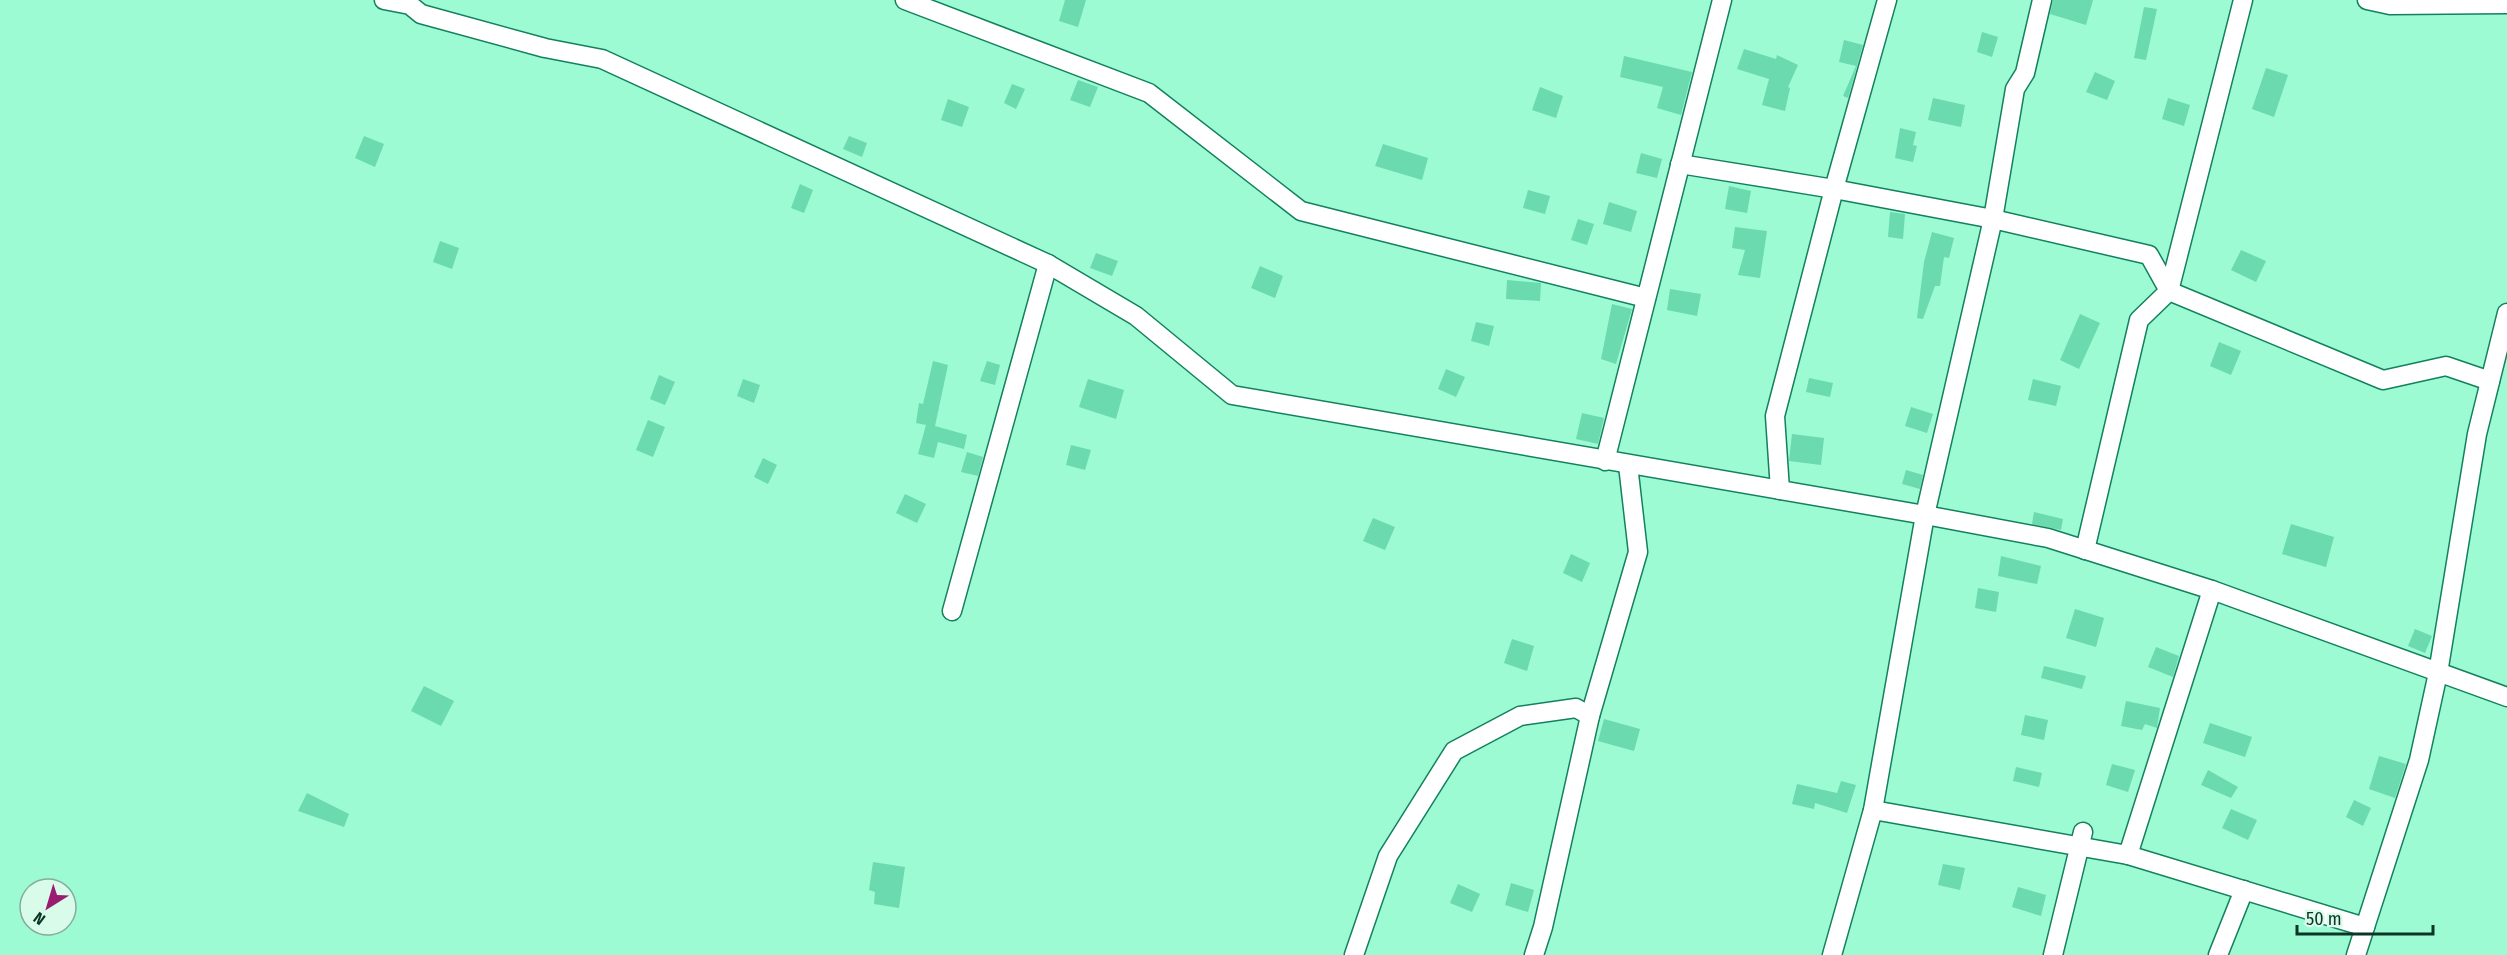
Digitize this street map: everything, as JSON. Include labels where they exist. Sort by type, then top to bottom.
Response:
[{"type":"street","points":[[384,0],[424,7],[545,48],[602,58],[1048,264],[1136,316],[1232,395],[2048,538],[2212,590],[2507,697]]},
{"type":"street","points":[[905,0],[1149,93],[1301,212],[1646,298]]},
{"type":"street","points":[[1605,461],[1722,0]]},
{"type":"street","points":[[1780,490],[1774,416],[1887,0]]},
{"type":"street","points":[[1832,955],[1873,810],[1926,515],[1993,219],[2015,89],[2025,73],[2042,0]]},
{"type":"street","points":[[2085,550],[2139,320],[2169,291],[2243,0]]},
{"type":"street","points":[[2367,0],[2390,4],[2507,4]]},
{"type":"street","points":[[1680,164],[1834,189],[1993,219],[2149,255],[2169,291],[2383,380],[2446,366],[2490,381]]},
{"type":"street","points":[[951,611],[1048,264]]},
{"type":"street","points":[[2356,955],[2419,760],[2439,673],[2477,434],[2507,313]]},
{"type":"street","points":[[1534,955],[1543,927],[1590,716],[1638,552],[1628,465]]},
{"type":"street","points":[[2128,855],[2212,590]]},
{"type":"street","points":[[1354,955],[1388,856],[1454,751],[1520,716],[1576,708],[1590,716]]},
{"type":"street","points":[[1873,810],[2081,839],[2365,927]]},
{"type":"street","points":[[2054,955],[2081,839]]},
{"type":"street","points":[[2218,955],[2244,890]]},
{"type":"building","points":[[1065,0],[1086,0],[1078,27],[1059,21]]},
{"type":"building","points":[[2053,0],[2093,0],[2086,25],[2050,14]]},
{"type":"building","points":[[2144,7],[2157,9],[2146,60],[2134,58]]},
{"type":"building","points":[[1982,32],[1998,37],[1992,57],[1977,52]]},
{"type":"building","points":[[1844,40],[1863,45],[1848,98],[1843,96],[1856,66],[1839,62]]},
{"type":"building","points":[[1744,49],[1776,59],[1777,55],[1798,65],[1788,87],[1790,88],[1785,111],[1762,105],[1769,79],[1737,69]]},
{"type":"building","points":[[1624,56],[1692,72],[1681,115],[1657,108],[1663,87],[1620,77]]},
{"type":"building","points":[[2266,68],[2288,75],[2274,117],[2252,109]]},
{"type":"building","points":[[2095,72],[2115,81],[2107,100],[2086,92]]},
{"type":"building","points":[[1078,80],[1098,87],[1090,107],[1070,100]]},
{"type":"building","points":[[1012,84],[1025,89],[1016,109],[1004,103]]},
{"type":"building","points":[[1540,87],[1563,96],[1556,118],[1532,110]]},
{"type":"building","points":[[1933,98],[1965,105],[1961,127],[1928,120]]},
{"type":"building","points":[[2168,98],[2190,105],[2184,126],[2162,119]]},
{"type":"building","points":[[948,99],[969,107],[962,127],[941,120]]},
{"type":"building","points":[[1900,128],[1916,132],[1913,145],[1917,146],[1913,162],[1895,158]]},
{"type":"building","points":[[364,136],[384,144],[375,167],[355,158]]},
{"type":"building","points":[[849,136],[867,143],[862,157],[843,149]]},
{"type":"building","points":[[1383,144],[1428,158],[1422,180],[1375,166]]},
{"type":"building","points":[[1641,153],[1662,159],[1657,178],[1636,173]]},
{"type":"building","points":[[800,184],[813,190],[804,213],[791,208]]},
{"type":"building","points":[[1729,186],[1751,191],[1747,213],[1725,209]]},
{"type":"building","points":[[1528,190],[1550,196],[1545,214],[1523,208]]},
{"type":"building","points":[[1609,202],[1637,211],[1631,232],[1603,224]]},
{"type":"building","points":[[1890,212],[1905,214],[1903,239],[1888,237]]},
{"type":"building","points":[[1578,219],[1594,224],[1587,245],[1571,240]]},
{"type":"building","points":[[1735,227],[1767,231],[1760,278],[1738,275],[1745,250],[1732,248]]},
{"type":"building","points":[[1932,232],[1954,238],[1949,258],[1944,257],[1940,286],[1935,286],[1923,319],[1917,318],[1924,262]]},
{"type":"building","points":[[440,241],[459,248],[452,269],[433,262]]},
{"type":"building","points":[[2241,250],[2266,261],[2256,282],[2231,270]]},
{"type":"building","points":[[1096,253],[1118,261],[1112,276],[1090,268]]},
{"type":"building","points":[[1260,266],[1283,276],[1275,298],[1251,288]]},
{"type":"building","points":[[1507,280],[1541,283],[1540,301],[1506,299]]},
{"type":"building","points":[[1670,289],[1701,294],[1697,316],[1667,310]]},
{"type":"building","points":[[1612,304],[1632,309],[1616,364],[1601,359]]},
{"type":"building","points":[[2080,314],[2100,323],[2079,369],[2060,360]]},
{"type":"building","points":[[1476,322],[1494,326],[1489,346],[1471,341]]},
{"type":"building","points":[[2219,342],[2241,351],[2231,375],[2210,366]]},
{"type":"building","points":[[933,361],[948,365],[935,426],[967,435],[964,449],[938,442],[934,458],[918,454],[926,425],[916,423],[919,403],[923,404]]},
{"type":"building","points":[[987,361],[1000,365],[995,385],[980,381]]},
{"type":"building","points":[[1446,369],[1465,377],[1456,397],[1438,389]]},
{"type":"building","points":[[659,375],[675,382],[665,405],[650,399]]},
{"type":"building","points":[[1809,378],[1833,383],[1830,397],[1806,392]]},
{"type":"building","points":[[743,379],[760,385],[754,403],[737,396]]},
{"type":"building","points":[[1088,379],[1124,390],[1116,419],[1079,407]]},
{"type":"building","points":[[2033,379],[2061,386],[2056,406],[2028,400]]},
{"type":"building","points":[[1911,407],[1933,414],[1927,433],[1905,426]]},
{"type":"building","points":[[1582,413],[1604,418],[1598,444],[1576,439]]},
{"type":"building","points":[[648,420],[665,427],[653,457],[636,450]]},
{"type":"building","points":[[1792,434],[1824,438],[1821,465],[1789,461]]},
{"type":"building","points":[[1071,445],[1091,450],[1085,470],[1066,465]]},
{"type":"building","points":[[967,452],[983,457],[978,476],[961,472]]},
{"type":"building","points":[[763,458],[777,465],[768,484],[754,477]]},
{"type":"building","points":[[1906,470],[1923,475],[1920,489],[1902,484]]},
{"type":"building","points":[[905,494],[926,504],[917,523],[896,513]]},
{"type":"building","points":[[2034,512],[2063,519],[2061,530],[2032,524]]},
{"type":"building","points":[[1373,518],[1395,527],[1385,550],[1363,541]]},
{"type":"building","points":[[2291,524],[2334,537],[2326,567],[2282,554]]},
{"type":"building","points":[[1571,554],[1590,563],[1582,582],[1563,573]]},
{"type":"building","points":[[2001,556],[2041,566],[2037,584],[1998,576]]},
{"type":"building","points":[[1978,588],[1999,592],[1996,612],[1975,608]]},
{"type":"building","points":[[2075,609],[2104,618],[2096,647],[2066,638]]},
{"type":"building","points":[[2415,629],[2432,636],[2425,653],[2408,646]]},
{"type":"building","points":[[1512,639],[1534,646],[1527,671],[1504,663]]},
{"type":"building","points":[[2156,647],[2179,656],[2173,677],[2148,667]]},
{"type":"building","points":[[2044,666],[2086,676],[2082,689],[2041,678]]},
{"type":"building","points":[[424,686],[454,701],[441,726],[411,711]]},
{"type":"building","points":[[2126,701],[2160,708],[2157,728],[2145,724],[2142,730],[2121,726]]},
{"type":"building","points":[[2025,715],[2048,720],[2044,740],[2021,735]]},
{"type":"building","points":[[1604,719],[1640,729],[1634,751],[1598,741]]},
{"type":"building","points":[[2210,723],[2252,737],[2245,757],[2203,743]]},
{"type":"building","points":[[2379,756],[2406,764],[2395,798],[2369,789]]},
{"type":"building","points":[[2112,764],[2135,770],[2128,792],[2106,785]]},
{"type":"building","points":[[2016,767],[2042,773],[2039,787],[2013,781]]},
{"type":"building","points":[[2208,770],[2238,787],[2231,798],[2201,785]]},
{"type":"building","points":[[1841,781],[1856,785],[1847,813],[1815,803],[1814,809],[1792,804],[1797,784],[1837,793]]},
{"type":"building","points":[[307,793],[349,814],[344,827],[298,811]]},
{"type":"building","points":[[2354,800],[2371,808],[2363,826],[2346,817]]},
{"type":"building","points":[[2231,809],[2257,820],[2248,840],[2222,828]]},
{"type":"building","points":[[873,862],[905,867],[899,908],[874,904],[875,892],[869,890]]},
{"type":"building","points":[[1943,864],[1965,868],[1960,890],[1938,885]]},
{"type":"building","points":[[1511,883],[1534,890],[1528,912],[1505,905]]},
{"type":"building","points":[[1458,884],[1480,894],[1472,912],[1450,903]]},
{"type":"building","points":[[2018,887],[2046,895],[2041,916],[2012,907]]}]
